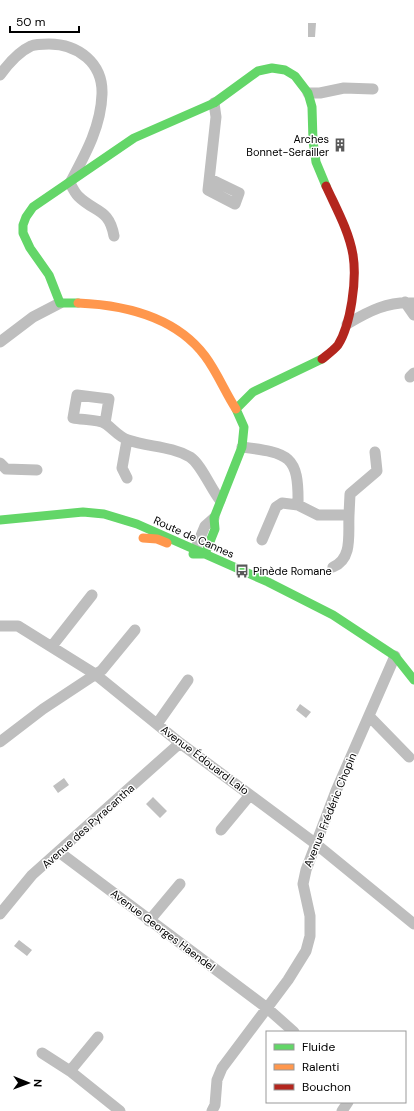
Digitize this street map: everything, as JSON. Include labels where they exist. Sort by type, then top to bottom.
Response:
[{"type":"street","points":[[0,75],[20,53],[32,45],[62,45],[80,51],[90,59],[98,73],[102,94],[99,123],[70,183]]},
{"type":"street","points":[[60,303],[47,272],[23,238],[22,229],[24,218],[33,207],[134,138],[214,103],[258,71],[272,68],[285,70],[295,76],[308,93],[312,107],[313,141],[316,162],[346,232],[353,255],[354,278],[347,324],[337,346],[320,361],[300,371],[276,380],[253,392],[236,409]]},
{"type":"street","points":[[308,93],[320,94],[344,88],[373,89]]},
{"type":"street","points":[[210,179],[216,117],[214,103]]},
{"type":"street","points":[[70,183],[78,196],[106,216],[111,222],[114,236]]},
{"type":"street","points":[[0,342],[33,317],[60,303],[93,302],[126,307],[161,319],[186,335],[204,354],[236,409],[244,427],[242,447],[214,518],[205,526],[197,556]]},
{"type":"street","points":[[347,324],[368,311],[386,304],[410,303],[414,316]]},
{"type":"street","points":[[105,423],[114,432],[127,440],[170,449],[191,458],[200,468],[211,488],[220,500]]},
{"type":"street","points":[[127,440],[122,468],[127,478]]},
{"type":"street","points":[[242,447],[273,451],[289,458],[297,479],[298,505]]},
{"type":"street","points":[[333,567],[341,564],[347,552],[350,494],[377,471],[375,452]]},
{"type":"street","points":[[0,463],[6,469],[37,470]]},
{"type":"street","points":[[262,540],[276,507],[282,503],[298,505],[318,515],[349,515]]},
{"type":"street","name":"Route de Cannes","points":[[0,520],[83,512],[104,514],[137,524],[197,556],[268,582],[320,609],[395,656],[414,680]]},
{"type":"street","name":"Route de Cannes","points":[[0,528],[46,521],[84,520],[109,524],[172,550]]},
{"type":"street","points":[[136,534],[157,539],[197,556],[213,569]]},
{"type":"street","name":"Route de Cannes","points":[[270,594],[364,636]]},
{"type":"street","points":[[52,646],[92,595]]},
{"type":"street","name":"Avenue Édouard Lalo","points":[[0,626],[18,626],[95,674],[180,742],[316,844],[414,924]]},
{"type":"street","points":[[0,742],[43,709],[102,670],[135,630]]},
{"type":"street","name":"Avenue Frédéric Chopin","points":[[212,1111],[215,1105],[217,1080],[222,1068],[288,980],[306,951],[310,936],[310,916],[303,884],[306,870],[336,791],[395,656]]},
{"type":"street","points":[[157,724],[188,680]]},
{"type":"street","points":[[369,716],[408,757]]},
{"type":"street","name":"Avenue des Pyracantha","points":[[0,914],[32,875],[180,742]]},
{"type":"street","points":[[221,830],[250,795]]},
{"type":"street","name":"Avenue Georges Haendel","points":[[59,852],[149,921],[267,1008],[293,1031]]},
{"type":"street","points":[[149,921],[180,884]]},
{"type":"street","points":[[70,1071],[98,1037]]},
{"type":"street","points":[[42,1053],[70,1071],[120,1111]]},
{"type":"shaded area","points":[[308,23],[316,23],[315,37],[308,37]]},
{"type":"shaded area","points":[[300,704],[311,712],[306,718],[296,710]]},
{"type":"shaded area","points":[[64,778],[69,785],[58,793],[53,786]]},
{"type":"shaded area","points":[[153,797],[167,811],[160,818],[146,804]]},
{"type":"shaded area","points":[[19,940],[32,950],[27,956],[14,946]]},
{"type":"traffic: fast","points":[[78,303],[60,303],[49,275],[30,248],[23,233],[23,225],[26,217],[33,207],[134,138],[214,103],[258,71],[272,68],[285,70],[295,76],[308,93],[312,107],[313,141],[316,162],[326,186]]},
{"type":"traffic: fast","points":[[193,554],[205,554],[215,529],[214,518],[242,447],[244,427],[236,409],[253,392],[322,359]]},
{"type":"traffic: fast","points":[[0,520],[83,512],[104,514],[137,524],[268,582],[333,615],[395,656],[414,680]]},
{"type":"traffic: slow","points":[[78,303],[113,306],[131,310],[148,315],[179,331],[193,342],[205,356],[236,409]]},
{"type":"traffic: slow","points":[[143,538],[157,539],[167,543]]},
{"type":"traffic: jam","points":[[322,359],[338,345],[343,336],[350,314],[354,277],[351,246],[342,220],[326,186]]},
{"type":"place","name":"Arches Bonnet-Serailler","points":[[340,145]]},
{"type":"place","name":"Pinède Romane","points":[[242,571]]}]
